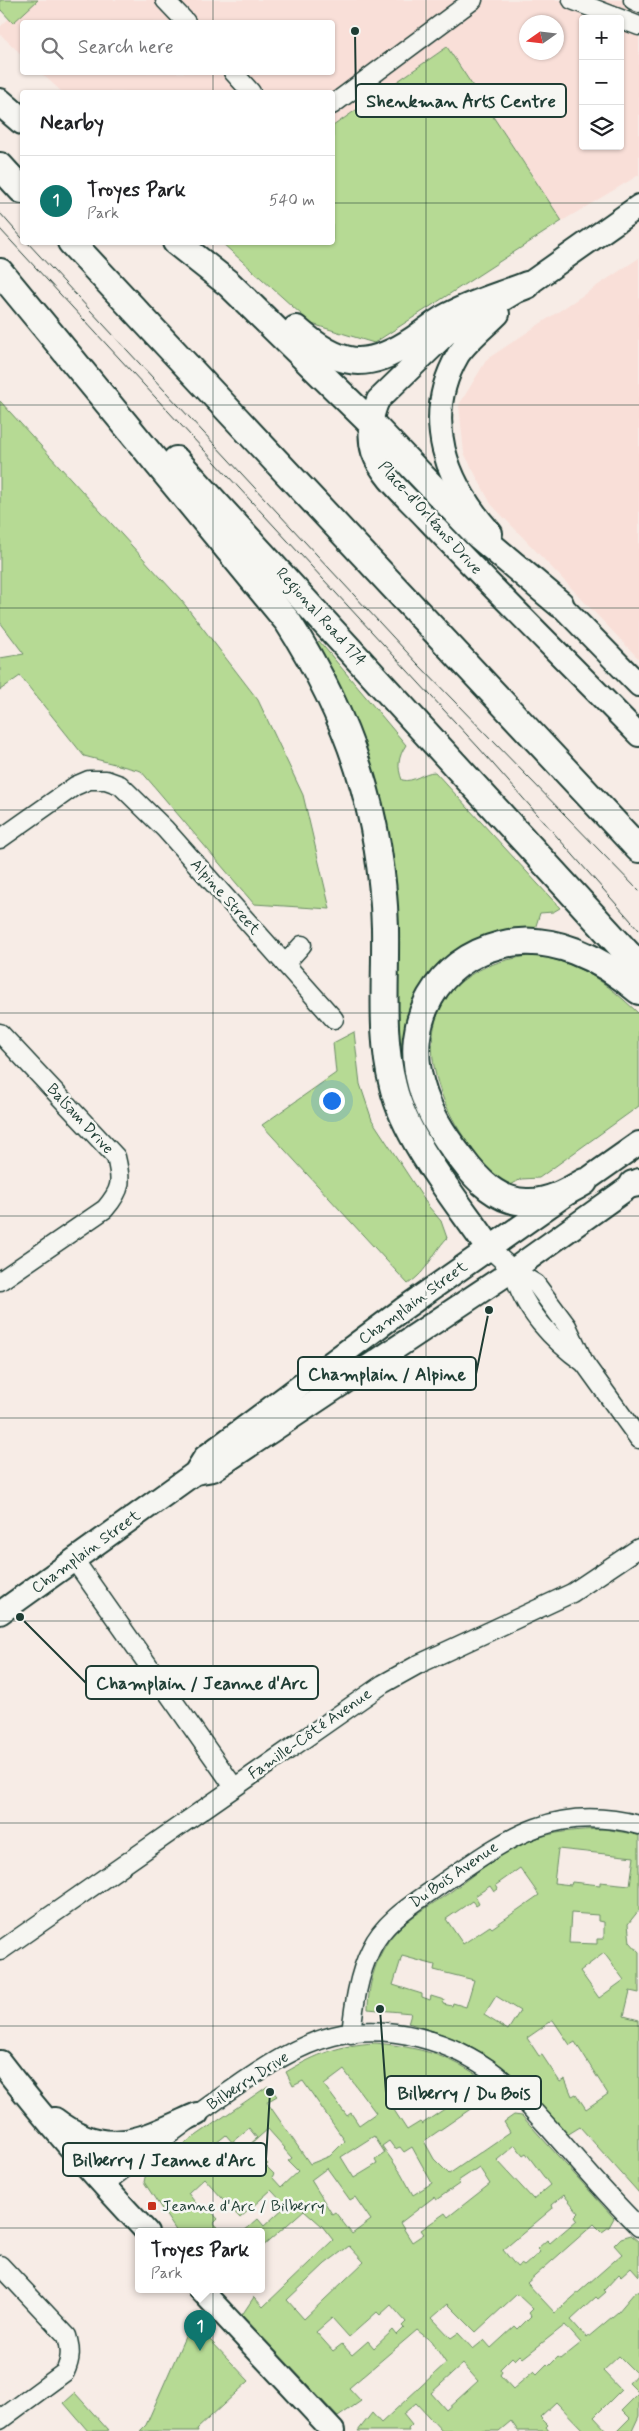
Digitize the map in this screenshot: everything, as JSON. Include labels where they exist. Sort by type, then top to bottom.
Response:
[{"type":"highway","points":[[0,102],[20,119]]},
{"type":"highway","points":[[0,166],[20,188]]},
{"type":"highway","points":[[74,245],[639,849]]},
{"type":"highway","points":[[180,245],[229,284],[371,423],[478,535],[560,604]]},
{"type":"highway","points":[[0,272],[288,622],[311,658],[331,696],[348,736],[370,808],[378,846],[385,927],[384,988],[388,1056],[393,1086],[403,1117],[414,1138],[489,1248]]},
{"type":"highway","name":"Regional Road 174","points":[[0,272],[294,588],[639,966]]},
{"type":"highway","points":[[229,284],[267,307],[330,355],[350,362],[370,360],[391,353],[450,316],[527,285]]},
{"type":"highway","points":[[584,1182],[554,1197],[527,1202],[503,1197],[481,1182],[455,1151],[439,1127],[421,1086],[416,1063],[416,1043],[421,1018],[429,997],[441,980],[456,965],[471,955],[505,944],[523,942],[567,948],[606,966],[639,991]]},
{"type":"main road","name":"Place-d'Orléans Drive","points":[[639,206],[527,285],[446,334],[378,400],[371,423],[373,453],[383,471],[455,548],[639,735]]},
{"type":"main road","name":"Place-d'Orléans Drive","points":[[527,285],[459,354],[448,377],[440,426],[443,452],[451,476],[489,532],[639,685]]},
{"type":"main road","name":"Champlain Street","points":[[0,1613],[196,1473],[205,1457],[403,1309],[639,1143]]},
{"type":"main road","name":"Champlain Street","points":[[196,1473],[213,1470],[513,1270],[637,1182]]},
{"type":"main road","points":[[0,2062],[28,2099],[143,2228]]},
{"type":"main road","points":[[28,2099],[77,2134],[98,2142],[128,2140],[197,2114]]},
{"type":"main road","points":[[204,2293],[333,2431]]},
{"type":"street","points":[[165,0],[184,20]]},
{"type":"street","points":[[335,102],[474,0]]},
{"type":"street","points":[[572,0],[639,26]]},
{"type":"street","points":[[633,0],[639,2]]},
{"type":"street","points":[[236,75],[249,90]]},
{"type":"street","name":"Alpine Street","points":[[0,839],[74,786],[89,780],[106,780],[120,785],[165,829],[334,1019]]},
{"type":"street","points":[[285,964],[302,945]]},
{"type":"street","name":"Balsam Drive","points":[[0,1033],[116,1157],[122,1179],[117,1195],[105,1209],[0,1281]]},
{"type":"street","points":[[489,1248],[513,1270],[520,1295],[561,1345],[585,1364],[639,1439]]},
{"type":"street","name":"Famille-Côté Avenue","points":[[0,1951],[394,1677],[572,1593],[639,1548]]},
{"type":"street","points":[[75,1561],[234,1787]]},
{"type":"street","name":"Du Bois Avenue","points":[[351,2034],[358,1986],[371,1948],[392,1921],[403,1911],[501,1843],[524,1831],[550,1822],[587,1817],[639,1825]]},
{"type":"street","name":"Bilberry Drive","points":[[103,2185],[197,2114],[264,2067],[286,2055],[334,2036],[382,2032],[424,2039],[450,2047],[481,2064],[511,2086],[613,2201],[639,2227]]},
{"type":"street","points":[[0,2265],[66,2336],[71,2349],[70,2361],[65,2372],[0,2420]]},
{"type":"shaded area","points":[[28,0],[639,0],[639,175],[562,221],[447,47],[335,125],[335,90],[60,90],[43,75],[335,75],[335,20],[20,20],[20,53],[0,34],[0,27]]},
{"type":"shaded area","points":[[639,258],[639,659],[491,504],[464,453],[459,405],[487,359]]},
{"type":"green space","points":[[0,0],[38,0],[13,23],[0,9]]},
{"type":"green space","points":[[447,47],[562,221],[374,343],[312,324],[224,245],[335,245],[335,125]]},
{"type":"green space","points":[[0,401],[182,601],[258,700],[303,795],[330,909],[254,904],[141,771],[84,756],[20,676],[0,690],[0,658],[24,654],[0,622]]},
{"type":"green space","points":[[319,641],[406,745],[399,762],[402,780],[411,780],[435,772],[560,908],[553,912],[540,913],[534,932],[451,955],[436,968],[423,984],[408,1015],[405,1033],[409,1087],[405,1088],[398,1055],[397,967],[314,645]]},
{"type":"green space","points":[[529,956],[546,958],[576,967],[615,992],[639,1014],[639,1106],[539,1178],[521,1179],[509,1186],[497,1179],[487,1169],[451,1116],[438,1085],[433,1055],[434,1027],[444,1001],[463,980],[491,965]]},
{"type":"green space","points":[[354,1032],[360,1084],[372,1120],[429,1207],[441,1221],[447,1238],[421,1273],[408,1284],[262,1125],[336,1073],[333,1043]]},
{"type":"green space","points":[[604,1829],[639,1835],[639,1910],[628,1924],[630,1942],[639,1952],[639,1993],[630,1991],[624,2016],[639,2020],[639,2193],[580,2127],[567,2135],[522,2085],[492,2059],[462,2042],[408,2023],[411,2013],[368,2009],[372,1979],[378,1959],[394,1934],[406,1922],[488,1864],[518,1846],[547,1835]],"holes":[[[558,1849],[634,1857],[630,1885],[600,1882],[600,1885],[572,1882],[571,1885],[554,1883]],[[520,1868],[539,1895],[492,1928],[490,1926],[463,1944],[446,1919],[472,1901],[476,1906],[479,1904],[475,1896],[490,1886],[494,1892],[498,1889],[496,1885]],[[571,1913],[598,1915],[598,1921],[604,1922],[604,1939],[597,1939],[597,1944],[569,1943]],[[604,1953],[624,1980],[599,1998],[580,1971]],[[402,1956],[435,1965],[434,1970],[474,1980],[466,2007],[453,2003],[452,2006],[443,2004],[444,2000],[431,1996],[430,2000],[422,1997],[422,1994],[393,1985]],[[496,1996],[520,2011],[508,2030],[484,2015]],[[553,2020],[570,2045],[575,2042],[608,2094],[586,2109],[576,2094],[572,2096],[565,2079],[560,2082],[542,2055],[539,2056],[527,2038]]]},
{"type":"green space","points":[[375,2043],[395,2045],[413,2048],[445,2058],[475,2074],[506,2097],[502,2103],[489,2110],[482,2101],[424,2141],[434,2159],[449,2174],[510,2132],[504,2122],[514,2115],[522,2116],[614,2218],[609,2227],[602,2232],[594,2224],[527,2283],[555,2313],[622,2254],[614,2245],[621,2238],[631,2235],[639,2242],[639,2276],[631,2267],[621,2276],[619,2274],[604,2290],[606,2292],[598,2299],[596,2297],[571,2320],[587,2338],[618,2312],[635,2292],[639,2291],[639,2393],[629,2383],[637,2374],[619,2356],[603,2371],[621,2390],[594,2417],[607,2431],[584,2431],[556,2402],[540,2417],[548,2425],[546,2427],[549,2431],[518,2431],[511,2421],[499,2431],[442,2431],[416,2403],[403,2414],[412,2425],[408,2429],[409,2431],[358,2431],[372,2413],[381,2423],[446,2363],[432,2342],[417,2330],[349,2388],[361,2401],[338,2417],[242,2315],[254,2297],[263,2307],[333,2240],[322,2226],[304,2210],[265,2244],[265,2228],[248,2228],[258,2219],[264,2226],[286,2206],[271,2190],[240,2218],[204,2178],[188,2193],[203,2213],[209,2209],[218,2219],[214,2223],[218,2228],[174,2228],[144,2182],[146,2173],[161,2160],[268,2086],[277,2096],[267,2102],[310,2164],[330,2156],[345,2141],[303,2081],[293,2086],[286,2072],[308,2060],[339,2048]],"holes":[[[344,2070],[376,2113],[359,2125],[351,2113],[347,2116],[324,2085]],[[439,2080],[452,2099],[447,2103],[449,2106],[422,2124],[420,2122],[407,2130],[394,2110],[428,2090],[427,2088]],[[249,2128],[257,2138],[220,2171],[205,2152],[226,2135],[232,2142]],[[268,2129],[285,2148],[292,2158],[288,2161],[298,2171],[281,2187],[272,2177],[274,2174],[266,2166],[268,2164],[250,2145]],[[374,2136],[385,2153],[375,2160],[377,2164],[354,2178],[341,2157]],[[389,2141],[395,2149],[400,2147],[404,2152],[412,2147],[432,2183],[413,2195],[401,2173],[382,2146]],[[515,2145],[523,2155],[526,2153],[550,2185],[533,2199],[497,2160]],[[479,2167],[490,2184],[448,2217],[445,2213],[421,2230],[424,2234],[412,2242],[400,2223],[434,2197],[436,2200],[459,2184],[458,2181]],[[327,2168],[350,2200],[355,2197],[371,2220],[352,2234],[335,2212],[332,2214],[311,2180]],[[564,2195],[579,2213],[575,2217],[577,2220],[550,2243],[547,2240],[537,2249],[540,2252],[524,2266],[521,2264],[517,2267],[503,2250],[553,2208],[552,2205]],[[349,2246],[364,2262],[304,2319],[287,2300],[325,2264]],[[517,2294],[533,2309],[529,2313],[531,2316],[518,2329],[515,2326],[491,2348],[484,2340],[473,2349],[458,2333],[451,2338],[432,2318],[448,2304],[476,2332]],[[391,2305],[406,2322],[402,2326],[404,2328],[397,2335],[393,2330],[374,2348],[368,2341],[352,2355],[342,2344],[333,2351],[316,2332],[332,2318],[349,2337],[377,2312],[380,2315]],[[565,2325],[581,2343],[561,2359],[558,2357],[549,2366],[547,2364],[537,2374],[534,2371],[513,2389],[500,2375],[502,2372],[500,2369],[512,2357],[515,2360],[520,2355],[523,2358]],[[463,2364],[478,2381],[446,2410],[431,2393]]]},
{"type":"green space","points":[[192,2321],[249,2381],[197,2429],[198,2431],[140,2431],[146,2425]]},
{"type":"green space","points":[[75,2393],[109,2431],[88,2431],[64,2403]]},
{"type":"green space","points":[[639,2393],[639,2416],[632,2431],[617,2431],[630,2418],[622,2410]]},
{"type":"tram line","points":[[0,213],[20,236]]},
{"type":"tram line","points":[[0,229],[479,748],[639,930]]},
{"type":"tram line","points":[[30,245],[417,663],[639,891]]},
{"type":"place","name":"Shenkman Arts Centre","points":[[355,31]]},
{"type":"place","name":"Champlain / Alpine","points":[[489,1310]]},
{"type":"place","name":"Champlain / Jeanne d'Arc","points":[[20,1617]]},
{"type":"place","name":"Bilberry / Du Bois","points":[[380,2009]]},
{"type":"place","name":"Bilberry / Jeanne d'Arc","points":[[270,2092]]},
{"type":"place","name":"Jeanne d'Arc / Bilberry","points":[[152,2206]]},
{"type":"place","name":"Troyes Park","points":[[200,2351]]}]
